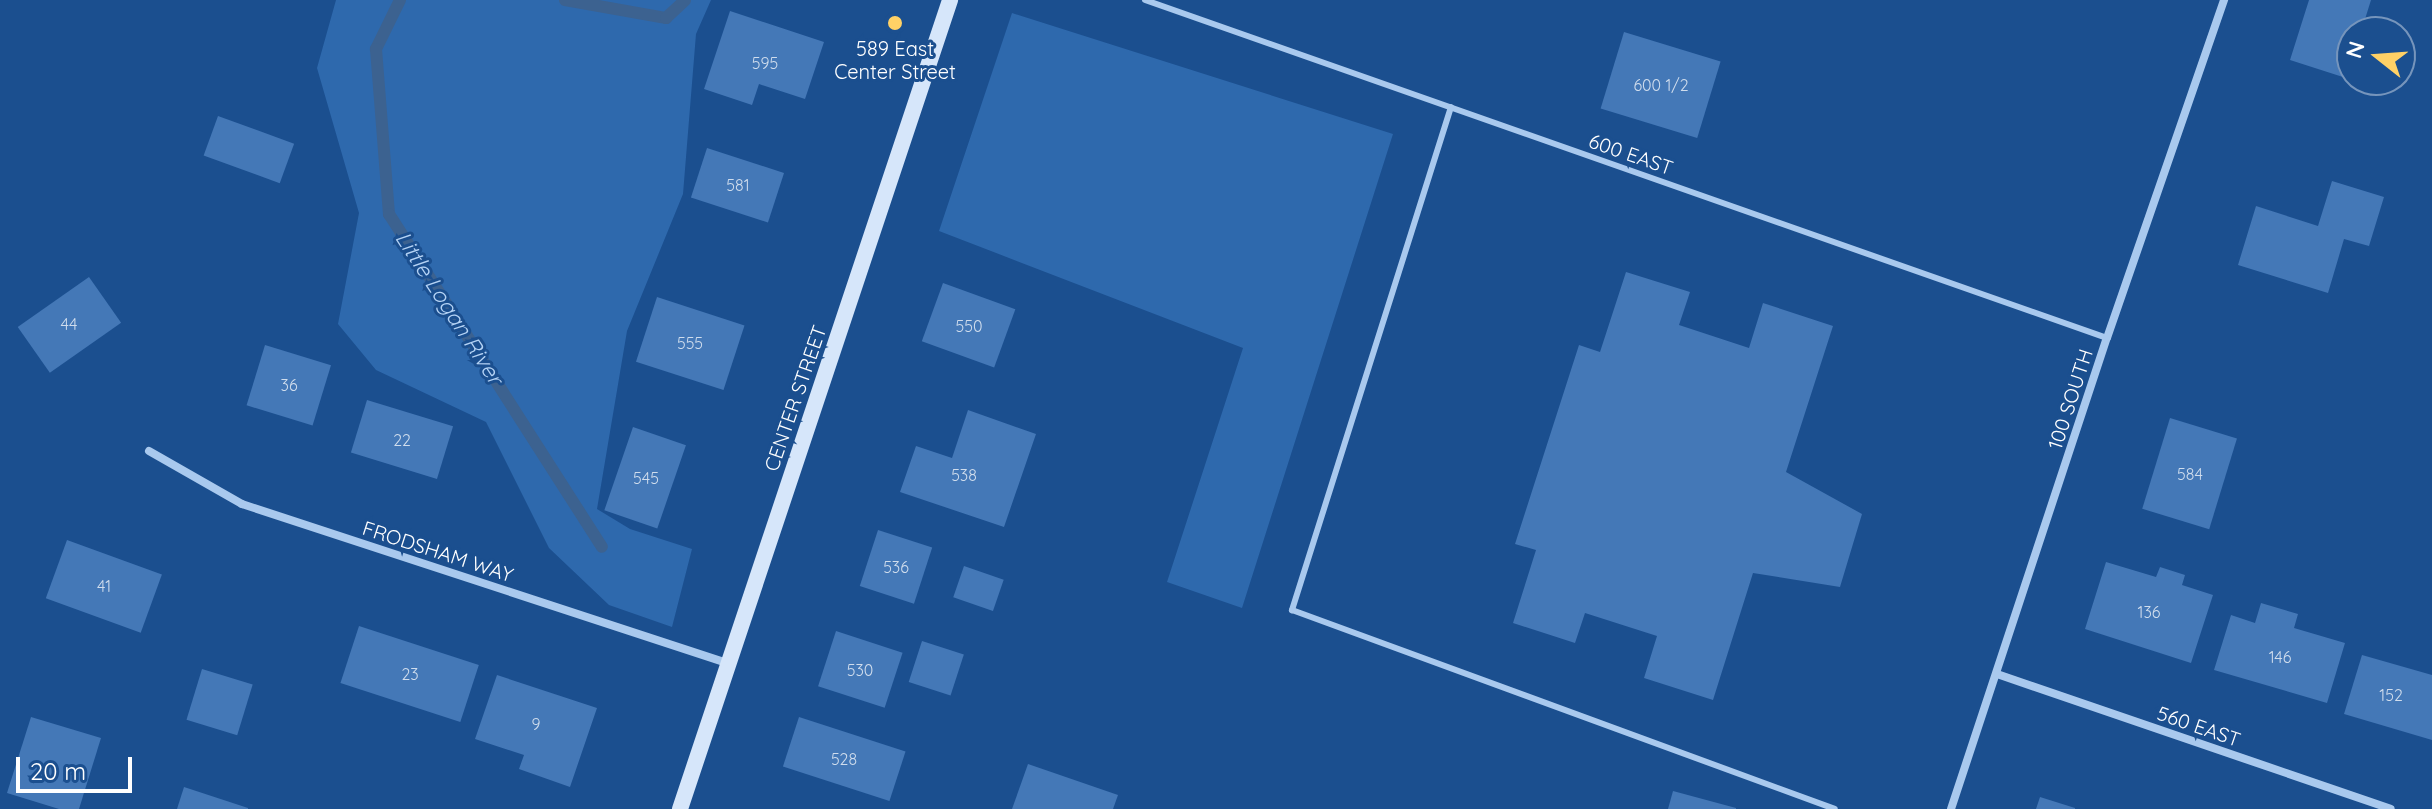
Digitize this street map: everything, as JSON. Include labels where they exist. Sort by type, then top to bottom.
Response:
[{"type":"street","name":"CENTER STREET","points":[[680,809],[950,0]]},
{"type":"street","name":"100 SOUTH","points":[[1951,809],[2107,338],[2224,0]]},
{"type":"street","name":"FRODSHAM WAY","points":[[149,451],[242,504],[727,663]]},
{"type":"street","name":"560 EAST","points":[[1997,674],[2391,809]]},
{"type":"lane","name":"600 EAST","points":[[1145,0],[2107,338]]},
{"type":"lane","points":[[1451,107],[1292,610],[1835,809]]},
{"type":"shaded area","points":[[336,0],[711,0],[696,34],[683,194],[627,331],[597,509],[630,529],[692,549],[672,627],[609,605],[549,548],[486,422],[376,370],[338,324],[359,213],[317,68]]},
{"type":"shaded area","points":[[1012,13],[1393,134],[1242,608],[1167,582],[1243,348],[939,231]]},
{"type":"building","points":[[2309,0],[2371,0],[2366,16],[2336,16],[2336,75],[2290,60]]},
{"type":"building","points":[[730,11],[824,42],[805,99],[759,84],[752,105],[704,89]]},
{"type":"building","points":[[1624,32],[1721,62],[1697,138],[1601,109]]},
{"type":"building","points":[[218,116],[294,144],[280,183],[204,155]]},
{"type":"building","points":[[707,148],[784,173],[768,222],[691,197]]},
{"type":"building","points":[[2332,181],[2384,197],[2369,246],[2344,239],[2328,293],[2238,265],[2256,206],[2318,226]]},
{"type":"building","points":[[1626,272],[1690,292],[1679,325],[1749,348],[1763,303],[1833,326],[1786,472],[1862,514],[1840,587],[1753,573],[1713,700],[1644,678],[1657,636],[1585,613],[1575,643],[1513,623],[1536,550],[1515,544],[1579,345],[1600,352]]},
{"type":"building","points":[[89,277],[121,323],[50,373],[18,327]]},
{"type":"building","points":[[943,283],[1015,309],[994,368],[922,341]]},
{"type":"building","points":[[657,297],[744,325],[723,390],[636,362]]},
{"type":"building","points":[[265,345],[331,365],[313,425],[247,405]]},
{"type":"building","points":[[367,400],[453,426],[437,479],[351,453]]},
{"type":"building","points":[[968,410],[1036,434],[1004,527],[900,492],[916,446],[952,458]]},
{"type":"building","points":[[2170,418],[2237,438],[2209,529],[2142,509]]},
{"type":"building","points":[[633,427],[686,445],[657,528],[604,510]]},
{"type":"building","points":[[878,530],[932,548],[914,604],[860,586]]},
{"type":"building","points":[[67,540],[162,575],[141,633],[46,598]]},
{"type":"building","points":[[2106,562],[2156,577],[2160,567],[2185,575],[2182,585],[2213,595],[2191,663],[2085,629]]},
{"type":"building","points":[[964,566],[1004,580],[993,611],[953,597]]},
{"type":"building","points":[[2261,603],[2298,614],[2294,628],[2345,643],[2327,703],[2214,670],[2231,615],[2255,623]]},
{"type":"building","points":[[359,626],[479,665],[460,722],[340,683]]},
{"type":"building","points":[[836,631],[903,653],[885,708],[818,686]]},
{"type":"building","points":[[922,641],[964,655],[951,695],[909,682]]},
{"type":"building","points":[[2362,655],[2432,675],[2432,740],[2344,714]]},
{"type":"building","points":[[202,669],[253,684],[237,735],[187,720]]},
{"type":"building","points":[[497,675],[597,708],[570,787],[519,769],[524,755],[475,739]]},
{"type":"building","points":[[31,717],[101,738],[79,809],[59,809],[7,793]]},
{"type":"building","points":[[799,717],[906,752],[889,801],[783,766]]},
{"type":"building","points":[[1028,764],[1118,795],[1113,809],[1012,809]]},
{"type":"building","points":[[184,787],[248,808],[248,809],[177,809]]},
{"type":"building","points":[[1673,791],[1736,808],[1736,809],[1668,809]]},
{"type":"building","points":[[2040,797],[2075,808],[2075,809],[2036,809]]},
{"type":"waterway","name":"Little Logan River","points":[[400,0],[376,49],[389,214],[602,547]]},
{"type":"waterway","name":"Little Logan River","points":[[565,0],[666,18],[685,0]]},
{"type":"place","name":"589 East Center Street","points":[[895,23]]}]
